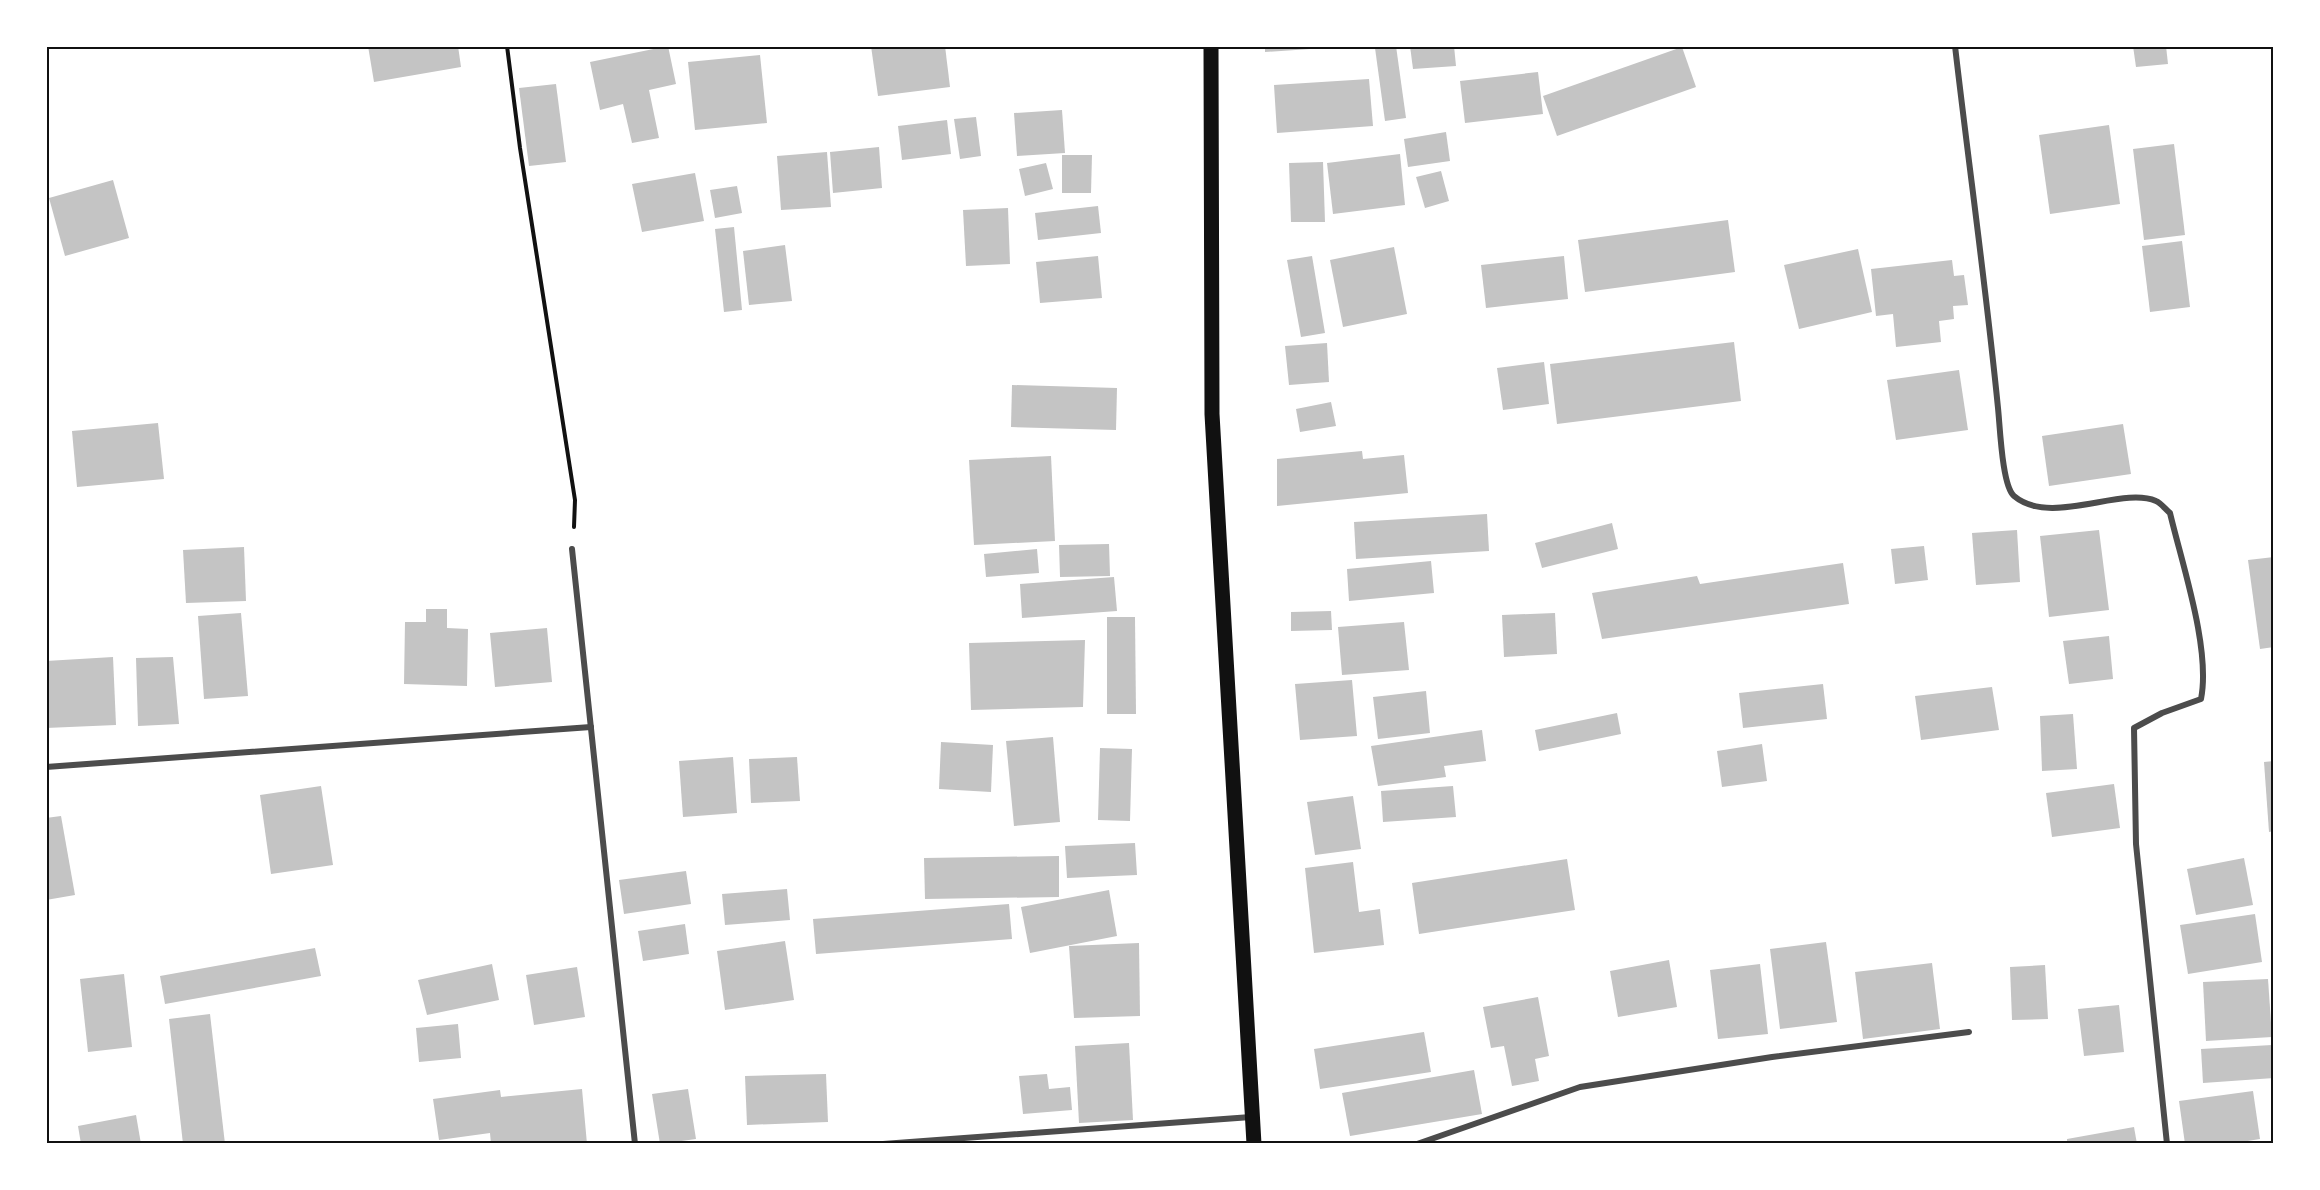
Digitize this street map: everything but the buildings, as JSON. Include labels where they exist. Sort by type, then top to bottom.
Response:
[{"type":"main road","points":[[1211,46],[1212,414],[1254,1143]]},
{"type":"street","points":[[1955,46],[1983,265],[2006,478],[2012,495],[2027,504],[2056,508],[2137,499],[2157,501],[2170,513],[2198,627],[2204,686],[2201,699],[2162,713],[2134,728],[2136,844],[2167,1143]]},
{"type":"street","points":[[46,515],[46,524]]},
{"type":"street","points":[[572,549],[635,1143]]},
{"type":"street","points":[[46,767],[591,726]]},
{"type":"street","points":[[1418,1143],[1580,1087],[1772,1057],[1969,1032]]},
{"type":"street","points":[[883,1143],[1251,1117]]},
{"type":"path","points":[[507,46],[520,148],[575,500],[572,549]]}]
